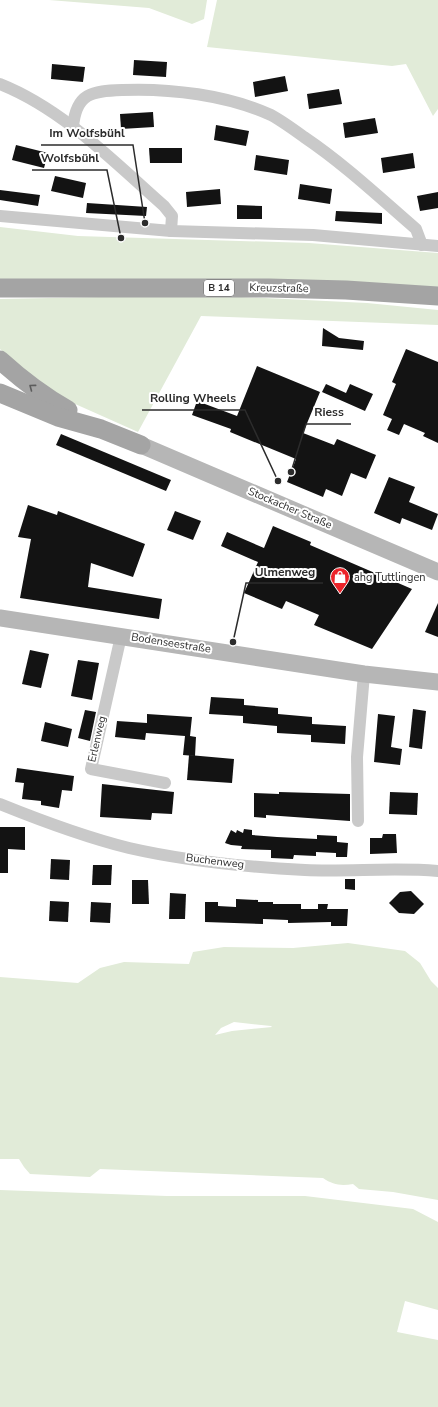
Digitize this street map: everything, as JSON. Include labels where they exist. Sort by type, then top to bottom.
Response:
[{"type":"main road","name":"Kreuzstraße","points":[[0,288],[269,288],[346,290],[438,296]]},
{"type":"main road","points":[[0,360],[22,380],[50,400],[101,429]]},
{"type":"main road","points":[[0,394],[58,417],[101,429],[141,445]]},
{"type":"street","points":[[0,84],[31,100],[73,127],[164,206],[172,216],[171,231]]},
{"type":"street","points":[[73,127],[77,105],[85,97],[97,91],[138,89],[186,93],[242,105],[271,116],[325,151],[416,229],[422,245]]},
{"type":"street","points":[[0,216],[171,231],[313,235],[438,246]]},
{"type":"street","name":"Stockacher Straße","points":[[141,445],[438,570]]},
{"type":"street","name":"Bodenseestraße","points":[[0,618],[364,674],[438,682]]},
{"type":"street","name":"Erlenweg","points":[[121,636],[90,769],[165,783]]},
{"type":"street","points":[[358,821],[357,757],[364,674]]},
{"type":"street","name":"Buchenweg","points":[[0,804],[39,820],[107,842],[130,848],[194,859],[259,867],[307,870],[414,869],[438,871]]},
{"type":"green space","points":[[49,0],[207,0],[204,19],[192,24],[149,8]]},
{"type":"green space","points":[[217,0],[438,0],[438,109],[433,116],[406,64],[392,66],[207,47]]},
{"type":"green space","points":[[0,227],[78,236],[309,243],[438,253],[438,289],[0,279]]},
{"type":"green space","points":[[200,295],[367,303],[438,310],[438,325],[201,316],[138,432],[64,399],[27,376],[0,349],[0,299]]},
{"type":"green space","points":[[348,943],[405,951],[420,963],[431,981],[438,988],[438,1200],[393,1192],[359,1189],[353,1184],[337,1184],[323,1178],[100,1169],[90,1177],[30,1174],[19,1159],[0,1159],[0,977],[78,983],[100,968],[124,962],[189,964],[193,952],[224,947],[293,948]],"holes":[[[234,1022],[272,1027],[232,1031],[215,1035],[221,1028]]]},
{"type":"green space","points":[[0,1190],[167,1196],[305,1196],[413,1209],[438,1222],[438,1310],[405,1301],[397,1332],[438,1340],[438,1407],[0,1407]]},
{"type":"building","points":[[134,60],[167,62],[166,77],[133,75]]},
{"type":"building","points":[[52,64],[85,67],[83,82],[51,79]]},
{"type":"building","points":[[285,76],[288,91],[255,97],[253,82]]},
{"type":"building","points":[[339,89],[342,104],[309,109],[307,94]]},
{"type":"building","points":[[153,112],[154,127],[121,129],[120,114]]},
{"type":"building","points":[[375,118],[378,133],[345,138],[343,123]]},
{"type":"building","points":[[216,125],[249,131],[246,146],[214,140]]},
{"type":"building","points":[[16,145],[48,153],[44,168],[12,160]]},
{"type":"building","points":[[149,148],[182,148],[182,163],[150,163]]},
{"type":"building","points":[[413,153],[415,168],[383,173],[381,158]]},
{"type":"building","points":[[256,155],[289,160],[287,175],[254,170]]},
{"type":"building","points":[[55,176],[86,183],[83,198],[51,191]]},
{"type":"building","points":[[300,184],[332,189],[330,204],[298,199]]},
{"type":"building","points":[[220,189],[221,204],[187,207],[186,192]]},
{"type":"building","points":[[0,190],[40,195],[38,206],[0,200]]},
{"type":"building","points":[[438,192],[438,208],[420,211],[417,196]]},
{"type":"building","points":[[87,203],[147,207],[146,216],[86,213]]},
{"type":"building","points":[[237,205],[262,206],[262,219],[237,219]]},
{"type":"building","points":[[336,211],[382,213],[382,224],[335,221]]},
{"type":"building","points":[[323,328],[339,338],[364,341],[363,350],[322,346]]},
{"type":"building","points":[[406,349],[438,362],[438,443],[423,436],[425,433],[404,424],[399,435],[387,430],[392,419],[383,415],[396,384],[392,382]]},
{"type":"building","points":[[257,366],[320,392],[303,433],[334,445],[337,439],[376,455],[366,479],[351,473],[342,496],[326,489],[323,497],[287,482],[296,459],[230,432],[231,429],[192,415],[197,401],[237,416]]},
{"type":"building","points":[[326,384],[346,393],[350,384],[373,394],[365,411],[322,392]]},
{"type":"building","points":[[61,434],[171,480],[166,491],[56,445]]},
{"type":"building","points":[[389,477],[415,487],[409,502],[438,514],[432,530],[402,518],[400,524],[374,513]]},
{"type":"building","points":[[28,505],[57,515],[58,511],[145,544],[133,577],[91,563],[88,587],[162,599],[159,619],[20,598],[31,539],[18,537]]},
{"type":"building","points":[[175,511],[201,521],[193,540],[167,530]]},
{"type":"building","points":[[273,526],[311,542],[310,545],[412,589],[372,649],[314,625],[319,615],[286,601],[282,609],[244,593],[258,562],[221,546],[227,532],[264,548]]},
{"type":"building","points":[[438,603],[438,637],[425,632]]},
{"type":"building","points":[[30,650],[49,654],[41,688],[22,684]]},
{"type":"building","points":[[78,660],[99,663],[92,700],[71,696]]},
{"type":"building","points":[[211,697],[244,699],[244,705],[278,708],[278,714],[312,717],[312,724],[346,726],[345,744],[311,742],[311,735],[277,733],[277,726],[243,723],[243,716],[209,714]]},
{"type":"building","points":[[413,709],[426,711],[422,749],[409,747]]},
{"type":"building","points":[[85,710],[96,712],[90,741],[78,738]]},
{"type":"building","points":[[147,714],[192,717],[190,736],[196,737],[195,756],[183,755],[185,736],[146,733],[145,740],[115,737],[117,721],[147,723]]},
{"type":"building","points":[[378,714],[395,716],[391,747],[402,749],[400,765],[374,762]]},
{"type":"building","points":[[45,722],[72,729],[68,747],[41,741]]},
{"type":"building","points":[[189,755],[234,759],[232,783],[187,780]]},
{"type":"building","points":[[17,768],[74,776],[72,791],[62,790],[59,808],[41,805],[41,801],[22,799],[24,783],[15,782]]},
{"type":"building","points":[[102,784],[174,792],[172,814],[152,813],[151,820],[100,817]]},
{"type":"building","points":[[279,792],[350,794],[350,821],[266,815],[266,818],[254,817],[254,793],[279,794]]},
{"type":"building","points":[[390,792],[418,793],[417,815],[389,814]]},
{"type":"building","points":[[0,827],[25,827],[25,850],[8,849],[8,873],[0,873]]},
{"type":"building","points":[[244,829],[252,830],[252,835],[277,837],[317,839],[317,835],[337,836],[337,842],[348,843],[347,857],[336,857],[336,853],[316,852],[316,856],[294,855],[293,859],[271,858],[271,850],[241,849],[242,846],[225,843],[231,830],[236,833],[237,830],[243,833]]},
{"type":"building","points":[[383,834],[396,834],[397,853],[370,854],[370,838],[382,838]]},
{"type":"building","points":[[51,859],[70,860],[69,880],[50,879]]},
{"type":"building","points":[[93,865],[112,865],[111,885],[92,885]]},
{"type":"building","points":[[345,879],[355,879],[355,890],[345,889]]},
{"type":"building","points":[[132,880],[148,880],[149,904],[132,904]]},
{"type":"building","points":[[411,891],[424,904],[414,914],[399,913],[389,903],[400,892]]},
{"type":"building","points":[[170,893],[186,894],[185,919],[169,919]]},
{"type":"building","points":[[236,899],[258,900],[258,902],[273,902],[273,904],[301,904],[301,909],[318,909],[318,904],[328,904],[327,909],[348,909],[347,926],[331,926],[331,922],[288,923],[288,920],[263,919],[263,924],[205,922],[205,902],[218,902],[218,906],[236,907]]},
{"type":"building","points":[[50,901],[69,902],[68,922],[49,921]]},
{"type":"building","points":[[91,902],[111,903],[110,923],[90,922]]},
{"type":"place","name":"Im Wolfsbühl","points":[[145,223]]},
{"type":"place","name":"Wolfsbühl","points":[[121,238]]},
{"type":"place","name":"Riess","points":[[291,472]]},
{"type":"place","name":"Rolling Wheels","points":[[278,481]]},
{"type":"place","name":"ahg Tuttlingen","points":[[340,594]]},
{"type":"place","name":"Ulmenweg","points":[[233,642]]}]
